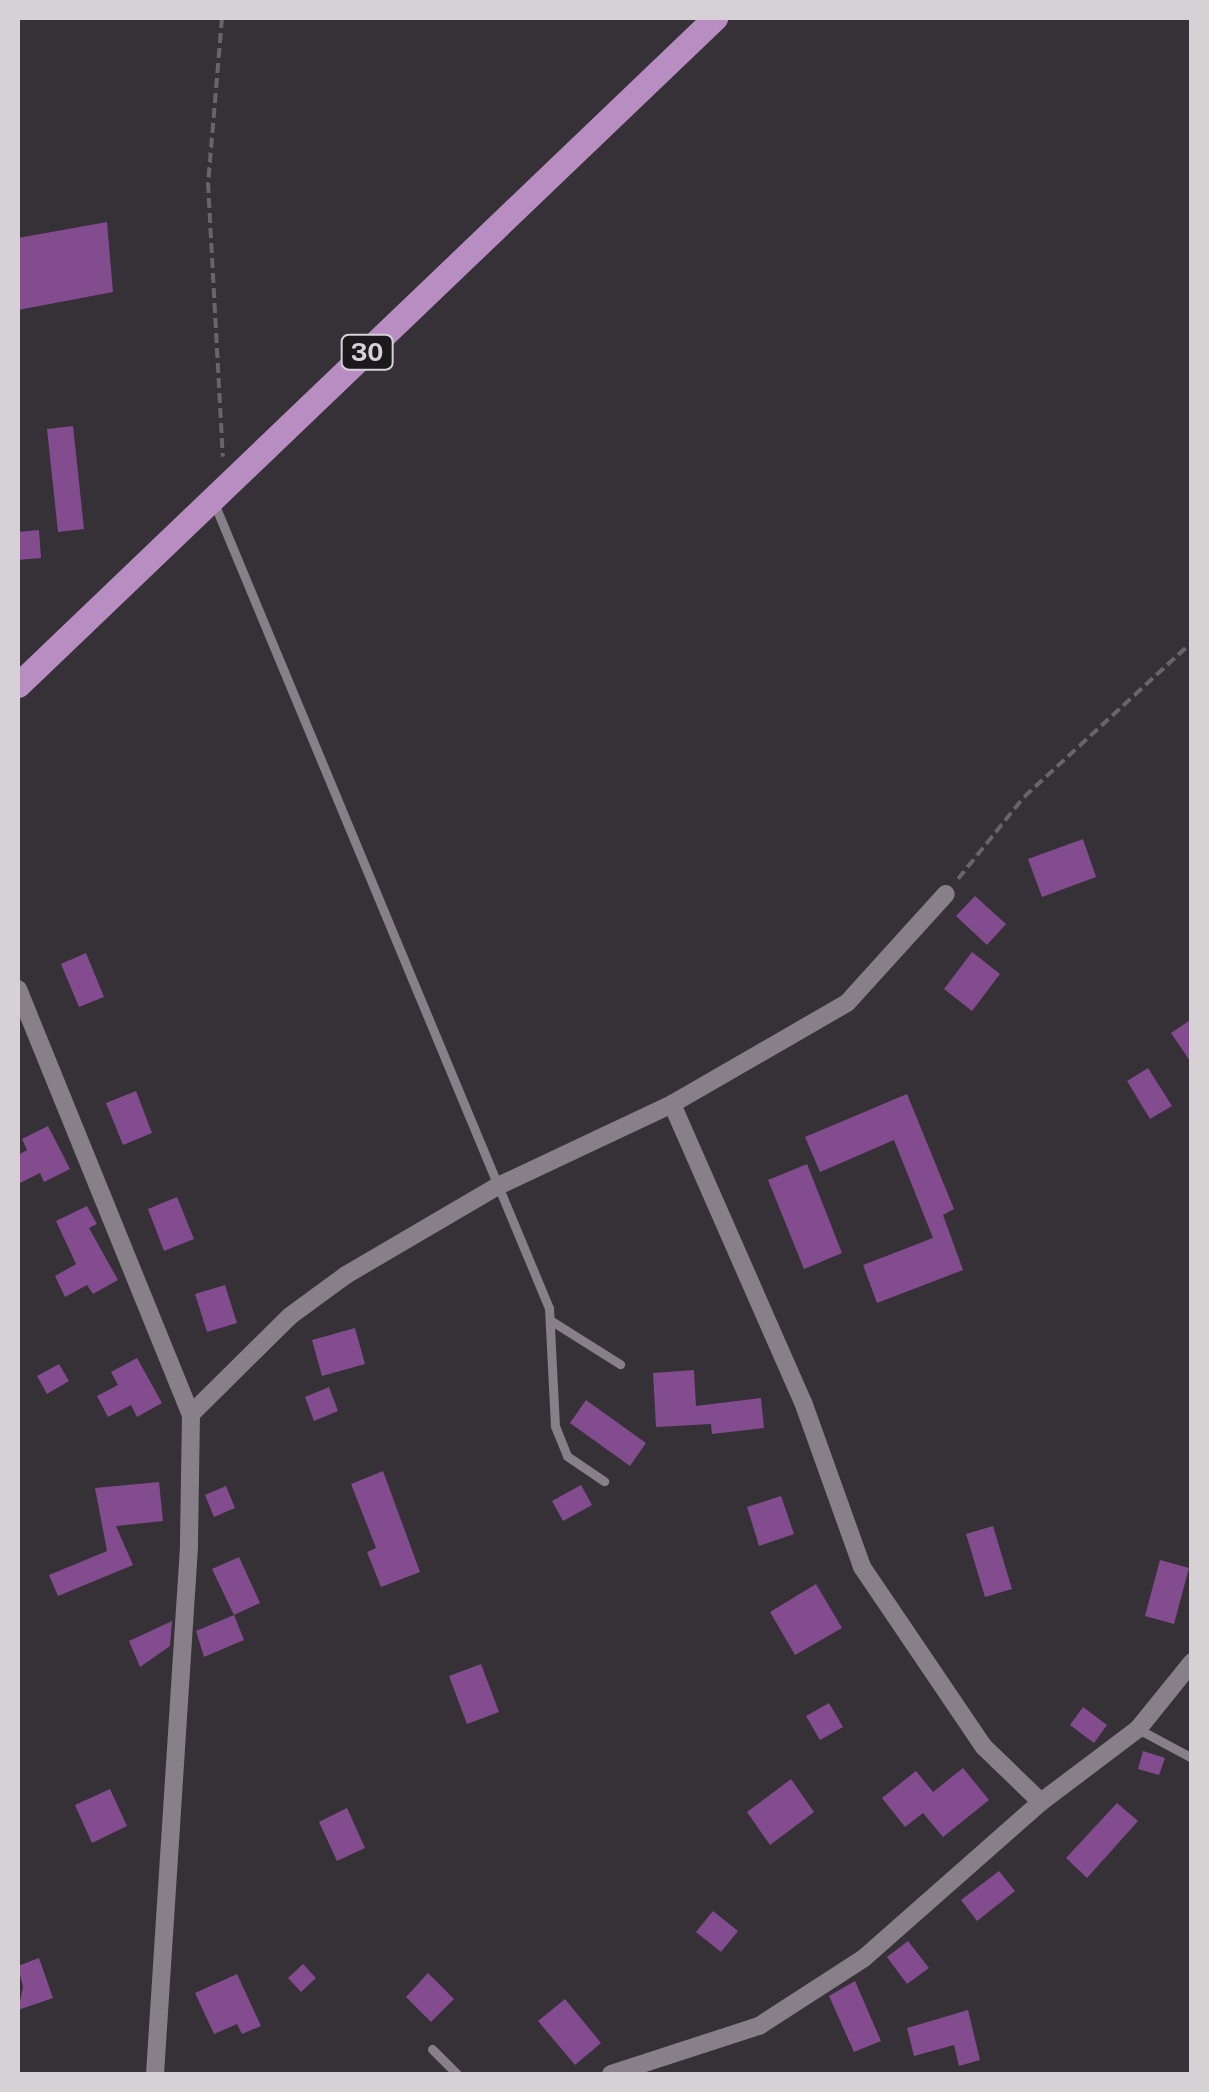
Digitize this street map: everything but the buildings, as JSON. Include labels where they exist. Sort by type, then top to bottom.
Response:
[{"type":"main road","name":"30","points":[[18,685],[715,18]]},
{"type":"street","points":[[191,1414],[316,1295],[496,1187],[672,1104],[848,1003],[946,894]]},
{"type":"street","points":[[18,989],[191,1414],[190,1548],[154,2074]]},
{"type":"street","points":[[672,1104],[803,1402],[862,1566],[984,1746],[1041,1802]]},
{"type":"street","points":[[610,2074],[759,2026],[864,1958],[1041,1802],[1138,1729],[1192,1662]]},
{"type":"lane","points":[[213,500],[550,1320],[556,1426],[566,1456],[604,1481]]},
{"type":"lane","points":[[550,1320],[620,1364]]},
{"type":"lane","points":[[1138,1729],[1192,1758]]},
{"type":"lane","points":[[432,2049],[457,2074]]},
{"type":"path","points":[[222,18],[208,183],[209,284],[219,451],[237,477]]},
{"type":"path","points":[[946,894],[1024,797],[1192,642]]}]
